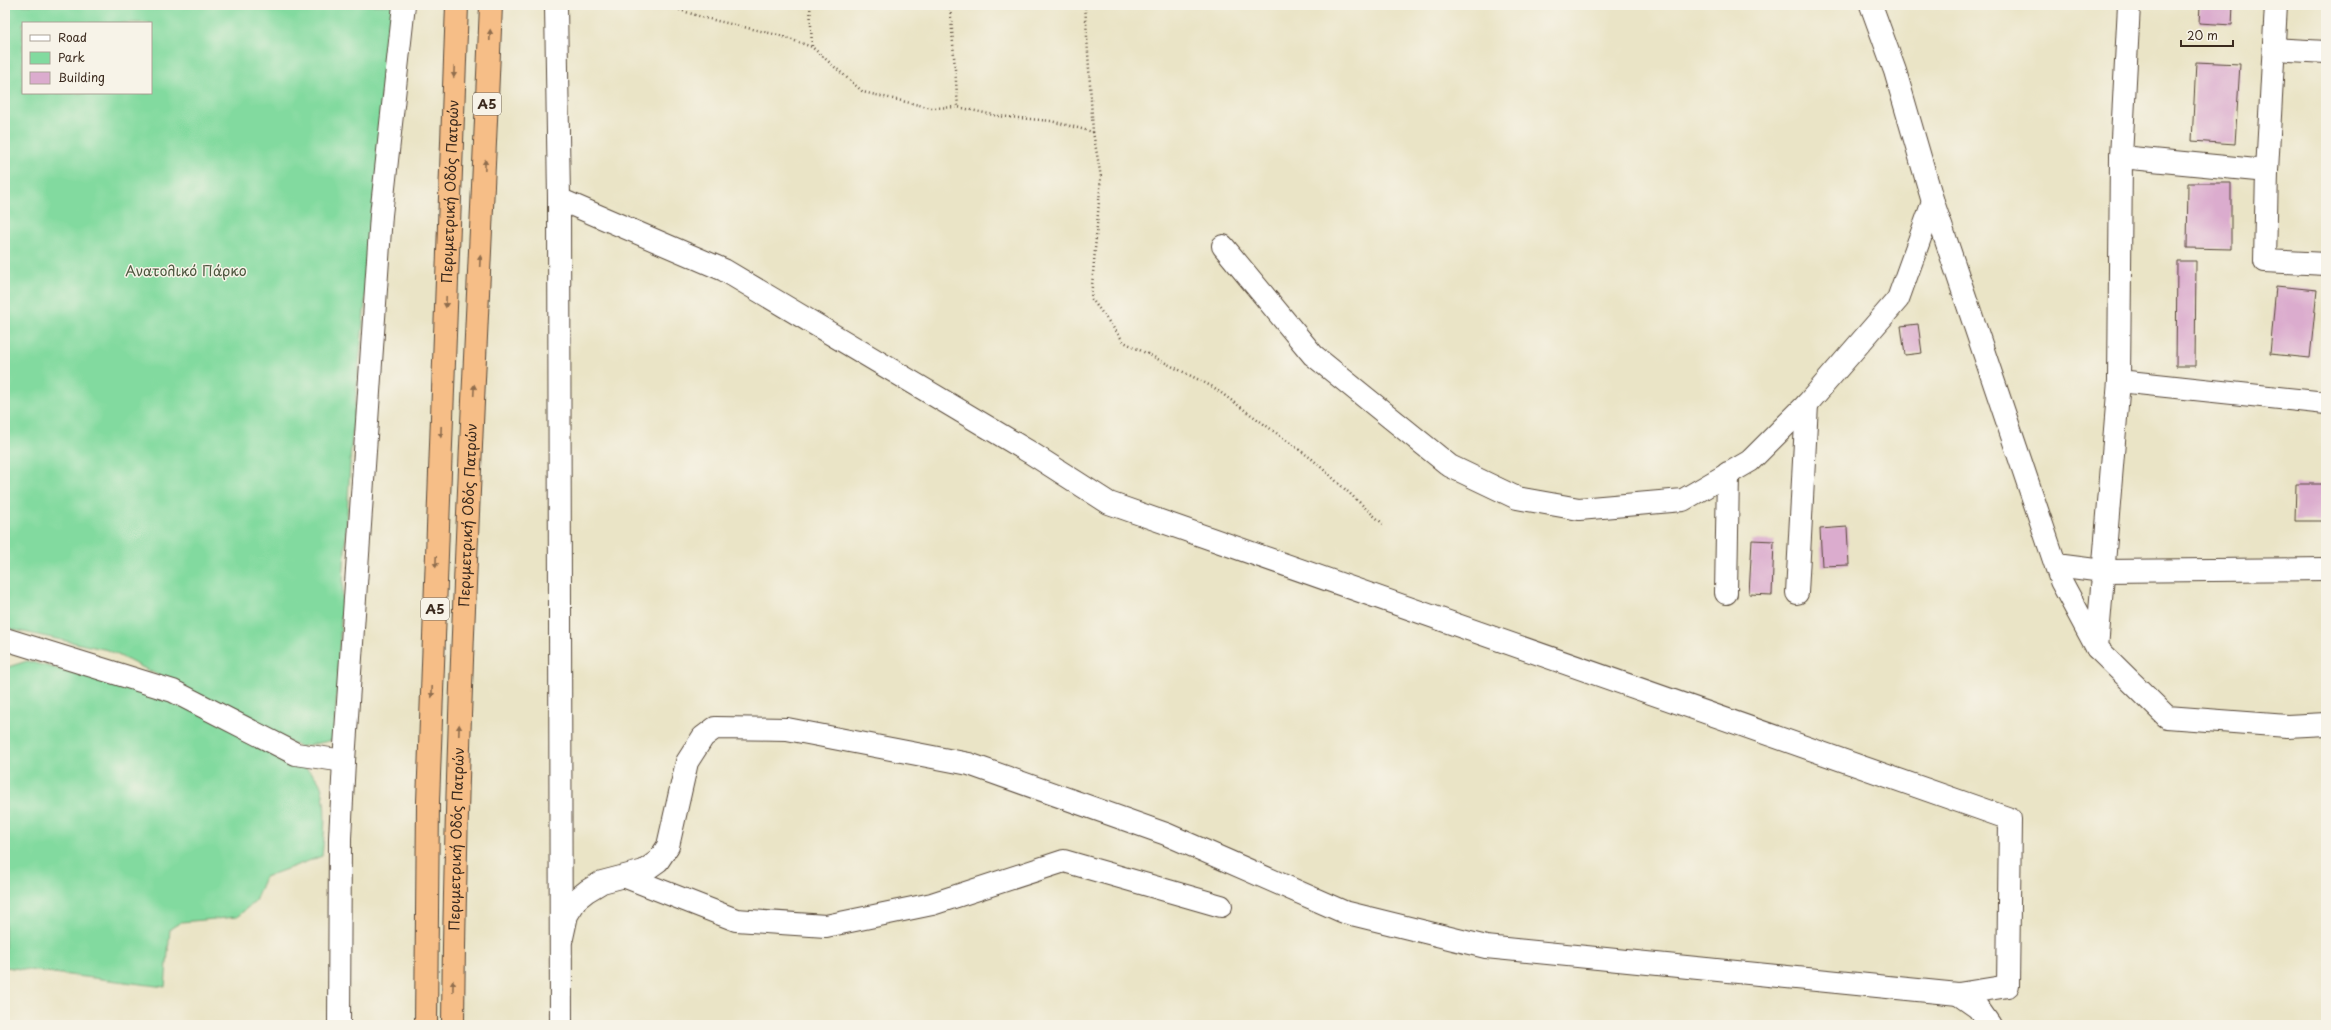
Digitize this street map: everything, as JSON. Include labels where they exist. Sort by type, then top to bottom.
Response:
[{"type":"highway","name":"Περιμετρική Οδός Πατρών","points":[[426,1025],[428,802],[457,5]]},
{"type":"highway","name":"Περιμετρική Οδός Πατρών","points":[[453,1025],[454,914],[463,625],[491,5]]},
{"type":"street","points":[[339,1025],[340,838],[344,761],[379,245],[404,5]]},
{"type":"street","points":[[556,5],[559,200],[562,1025]]},
{"type":"street","points":[[1871,5],[1895,71],[1933,202],[2061,581],[2097,648],[2167,717],[2287,726],[2326,724]]},
{"type":"street","points":[[2097,648],[2119,381],[2121,157],[2129,5]]},
{"type":"street","points":[[2276,5],[2267,171],[2265,261],[2326,264]]},
{"type":"street","points":[[2274,49],[2326,52]]},
{"type":"street","points":[[2121,157],[2267,171]]},
{"type":"street","points":[[559,200],[724,270],[1031,453],[1109,503],[2010,819],[2008,986],[1958,994],[1486,947],[1344,912],[1166,834],[969,764],[787,729],[715,728],[703,737],[687,762],[668,846],[658,861],[644,872],[602,882],[577,899],[567,915],[562,938]]},
{"type":"street","points":[[1223,246],[1313,355],[1450,466],[1517,498],[1579,509],[1683,500],[1750,461],[1807,404],[1898,299],[1933,202]]},
{"type":"street","points":[[2119,381],[2326,403]]},
{"type":"street","points":[[1797,593],[1807,404]]},
{"type":"street","points":[[1726,593],[1728,473]]},
{"type":"street","points":[[2056,565],[2103,571],[2326,569]]},
{"type":"street","points":[[5,639],[173,691],[296,754],[344,761]]},
{"type":"street","points":[[626,877],[736,920],[826,926],[932,904],[1064,861],[1221,906]]},
{"type":"street","points":[[1958,994],[1978,1008],[1990,1025]]},
{"type":"path","points":[[664,5],[705,18],[778,35],[812,47],[862,92],[932,108],[958,107],[998,116],[1051,121],[1093,132]]},
{"type":"path","points":[[810,5],[812,47]]},
{"type":"path","points":[[950,5],[958,107]]},
{"type":"path","points":[[1085,5],[1093,132],[1101,177],[1091,298],[1124,342],[1213,387],[1312,459],[1383,524]]},
{"type":"green space","name":"Ανατολικό Πάρκο","points":[[5,5],[394,5],[351,447],[334,740],[300,747],[108,650],[5,628]]},
{"type":"green space","points":[[27,661],[169,697],[300,764],[314,775],[321,786],[325,816],[322,856],[265,877],[255,901],[237,917],[181,922],[170,929],[165,987],[5,967],[5,668]]},
{"type":"building","points":[[2200,5],[2233,5],[2232,25],[2199,23]]},
{"type":"building","points":[[2196,62],[2240,64],[2235,144],[2192,141]]},
{"type":"building","points":[[2188,183],[2231,183],[2231,249],[2187,248]]},
{"type":"building","points":[[2177,261],[2196,261],[2195,366],[2176,366]]},
{"type":"building","points":[[2276,286],[2317,290],[2310,358],[2270,354]]},
{"type":"building","points":[[1918,324],[1922,353],[1905,355],[1901,326]]},
{"type":"building","points":[[2296,484],[2326,484],[2326,521],[2295,521]]},
{"type":"building","points":[[1847,527],[1849,565],[1822,566],[1820,529]]},
{"type":"building","points":[[1752,540],[1774,541],[1772,595],[1749,594]]}]
